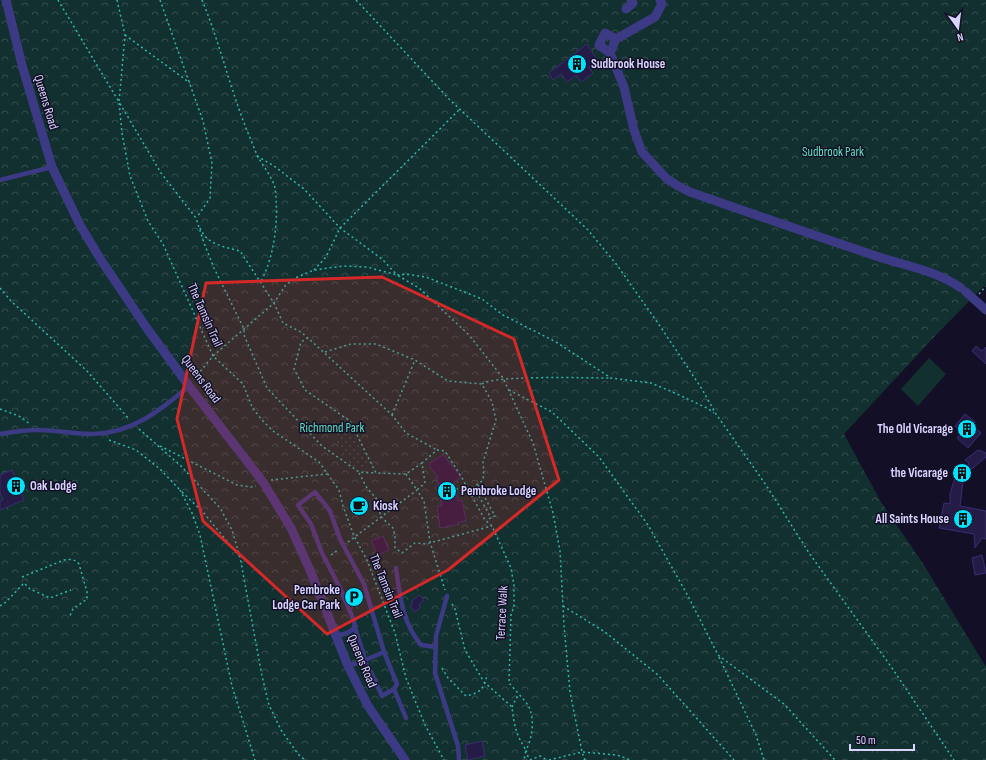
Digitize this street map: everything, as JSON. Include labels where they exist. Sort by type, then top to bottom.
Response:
[{"type":"street","name":"Queens Road","points":[[6,0],[22,65],[52,167],[80,225],[101,260],[146,327],[189,386],[263,482],[291,528],[310,570],[348,666],[368,706],[405,760]]},
{"type":"street","points":[[626,9],[633,3],[631,0]]},
{"type":"street","points":[[610,52],[616,40],[655,17],[662,4],[660,0]]},
{"type":"street","points":[[616,40],[606,33],[599,45],[610,52],[624,87],[634,130],[642,152],[662,174],[678,186],[690,192],[879,257],[938,274],[964,290],[986,310]]},
{"type":"lane","points":[[0,180],[52,167]]},
{"type":"lane","points":[[0,434],[15,431],[38,430],[94,434],[114,432],[135,425],[153,415],[189,386]]},
{"type":"lane","points":[[315,492],[330,511],[344,545],[364,584],[384,652],[397,684],[394,689],[382,696],[368,666],[363,661],[364,656],[354,628],[354,621],[340,588],[325,559],[311,524],[298,505],[315,492]]},
{"type":"lane","points":[[396,568],[401,605],[412,634],[420,645],[436,647]]},
{"type":"lane","points":[[448,596],[436,636],[435,673],[458,746],[459,760]]},
{"type":"lane","points":[[337,636],[347,633],[354,628]]},
{"type":"lane","points":[[348,666],[384,652]]},
{"type":"lane","points":[[394,689],[406,718]]},
{"type":"path","name":"The Tamsin Trail","points":[[58,0],[119,102],[122,133],[130,176],[148,221],[163,244],[214,356],[243,384],[252,407],[261,419],[273,431],[319,462],[339,490],[354,536],[367,560],[395,632],[406,678],[425,725],[444,760]]},
{"type":"path","points":[[117,0],[125,35],[119,102],[161,173],[196,218],[214,268],[244,329],[244,335],[267,388],[322,446],[359,472],[367,488],[376,498],[381,517],[392,528],[395,536],[395,548],[398,551],[402,553],[415,543],[426,544],[492,526]]},
{"type":"path","points":[[160,0],[191,83],[203,121],[212,163],[210,198],[196,218]]},
{"type":"path","points":[[202,0],[209,16],[234,97],[257,156],[274,186],[276,213],[274,237],[267,271],[260,283]]},
{"type":"path","points":[[356,0],[460,109],[588,230],[617,266],[662,329],[702,389],[716,414],[766,485],[809,553],[892,668],[954,760]]},
{"type":"path","points":[[125,35],[191,83]]},
{"type":"path","points":[[314,270],[326,257],[340,228],[460,109]]},
{"type":"path","points":[[257,156],[274,166],[304,189],[340,228],[382,259],[397,275]]},
{"type":"path","name":"Terrace Walk","points":[[196,218],[208,241],[240,251],[274,303],[284,323],[301,332],[325,352],[392,415],[406,433],[437,450],[444,451],[468,488],[485,520],[492,526],[511,568],[514,586],[514,606],[511,615],[509,683],[529,707],[531,716],[532,737],[526,750],[524,760]]},
{"type":"path","points":[[189,386],[214,356],[274,303],[285,286],[295,278],[314,270],[355,266],[367,267],[397,275],[419,288],[469,335],[503,378],[509,390],[533,443],[553,513],[560,551],[570,692],[582,752],[585,760]]},
{"type":"path","points":[[397,275],[406,274],[426,277],[482,299],[503,315],[556,342],[611,378]]},
{"type":"path","points":[[0,288],[11,301],[87,370],[135,425],[181,466],[220,508],[232,530],[240,557],[269,706],[281,730],[298,754],[305,760]]},
{"type":"path","points":[[308,338],[301,342],[294,369],[305,390],[350,421],[376,473]]},
{"type":"path","points":[[325,352],[350,344],[376,344],[415,360],[448,381],[482,384],[484,382],[503,378],[611,378],[651,383],[676,393],[716,414]]},
{"type":"path","points":[[392,415],[415,360]]},
{"type":"path","points":[[456,489],[474,487],[478,485],[482,481],[484,475],[484,462],[496,420],[492,402],[482,384]]},
{"type":"path","points":[[509,390],[552,412],[599,457],[648,525],[688,596],[718,655],[756,735],[764,760]]},
{"type":"path","points":[[0,409],[19,416],[38,430]]},
{"type":"path","points":[[108,439],[136,450],[160,469],[203,512],[240,557]]},
{"type":"path","points":[[158,445],[237,485],[250,487],[257,486],[268,479],[272,480],[328,474]]},
{"type":"path","points":[[359,472],[406,474],[437,450]]},
{"type":"path","points":[[325,559],[425,483],[422,463]]},
{"type":"path","points":[[406,474],[424,501],[430,542],[448,596],[455,609],[465,650],[486,684],[512,707]]},
{"type":"path","points":[[478,485],[495,516],[485,520]]},
{"type":"path","points":[[474,487],[491,518]]},
{"type":"path","points":[[180,490],[192,513],[200,535],[232,686],[255,760]]},
{"type":"path","points":[[22,577],[64,560],[70,559],[76,561],[79,564],[88,592],[87,600],[73,610],[69,618]]},
{"type":"path","points":[[0,606],[6,602],[24,583],[30,589],[50,598],[71,590]]},
{"type":"path","points":[[563,606],[605,632],[658,675],[734,760]]},
{"type":"path","points":[[718,655],[784,704],[835,760]]},
{"type":"path","points":[[436,658],[448,678],[466,696],[475,694],[486,684],[487,674]]},
{"type":"path","points":[[518,695],[512,707],[515,728],[518,738],[526,750],[530,760],[540,756],[548,760],[582,752],[617,755],[631,760]]},
{"type":"highlighted area","points":[[382,277],[514,339],[559,480],[448,570],[327,634],[203,521],[177,419],[206,283]]},
{"type":"green space","name":"Richmond Park","points":[[0,0],[986,0],[986,284],[935,336],[844,434],[881,502],[922,562],[986,667],[986,760],[0,760]]},
{"type":"green space","points":[[929,358],[946,374],[918,406],[901,389]]},
{"type":"green space","points":[[337,420],[346,423],[368,462],[361,468],[356,468],[350,464],[330,430],[331,423]]},
{"type":"building","name":"Sudbrook House","points":[[587,44],[598,61],[589,67],[593,73],[581,82],[576,75],[567,82],[561,74],[553,80],[549,73]]},
{"type":"building","points":[[976,346],[982,351],[986,347],[986,364],[972,351]]},
{"type":"building","name":"The Old Vicarage","points":[[965,414],[975,422],[972,425],[981,433],[968,448],[957,438],[962,432],[955,426]]},
{"type":"building","name":"All Saints House","points":[[978,450],[986,453],[986,457],[967,473],[963,481],[960,506],[986,511],[986,539],[982,538],[975,548],[974,534],[939,528],[944,503],[950,504],[950,494],[956,474],[965,469],[969,463],[965,460]]},
{"type":"building","name":"Pembroke Lodge","points":[[443,455],[461,477],[454,482],[458,501],[462,500],[466,521],[440,528],[437,506],[442,506],[440,494],[435,487],[439,484],[436,478],[438,477],[430,467],[430,463]]},
{"type":"building","name":"Oak Lodge","points":[[12,470],[24,500],[0,510],[0,501],[3,500],[0,492],[0,475]]},
{"type":"building","name":"Kiosk","points":[[362,499],[366,506],[355,513],[351,506]]},
{"type":"building","points":[[383,536],[389,550],[378,555],[371,541]]},
{"type":"building","points":[[982,555],[986,573],[975,575],[972,558]]},
{"type":"building","points":[[419,595],[424,600],[419,605],[421,607],[415,612],[410,606],[413,604],[411,602]]},
{"type":"building","points":[[482,741],[485,756],[468,760],[465,745]]},
{"type":"place","name":"Sudbrook House","points":[[577,64]]},
{"type":"place","name":"The Old Vicarage","points":[[967,429]]},
{"type":"place","name":"the Vicarage","points":[[962,473]]},
{"type":"place","name":"Oak Lodge","points":[[16,486]]},
{"type":"place","name":"Pembroke Lodge","points":[[447,491]]},
{"type":"place","name":"Kiosk","points":[[359,506]]},
{"type":"place","name":"All Saints House","points":[[963,519]]},
{"type":"place","name":"Pembroke Lodge Car Park","points":[[354,597]]},
{"type":"park label","name":"Sudbrook Park","points":[[833,152]]}]
